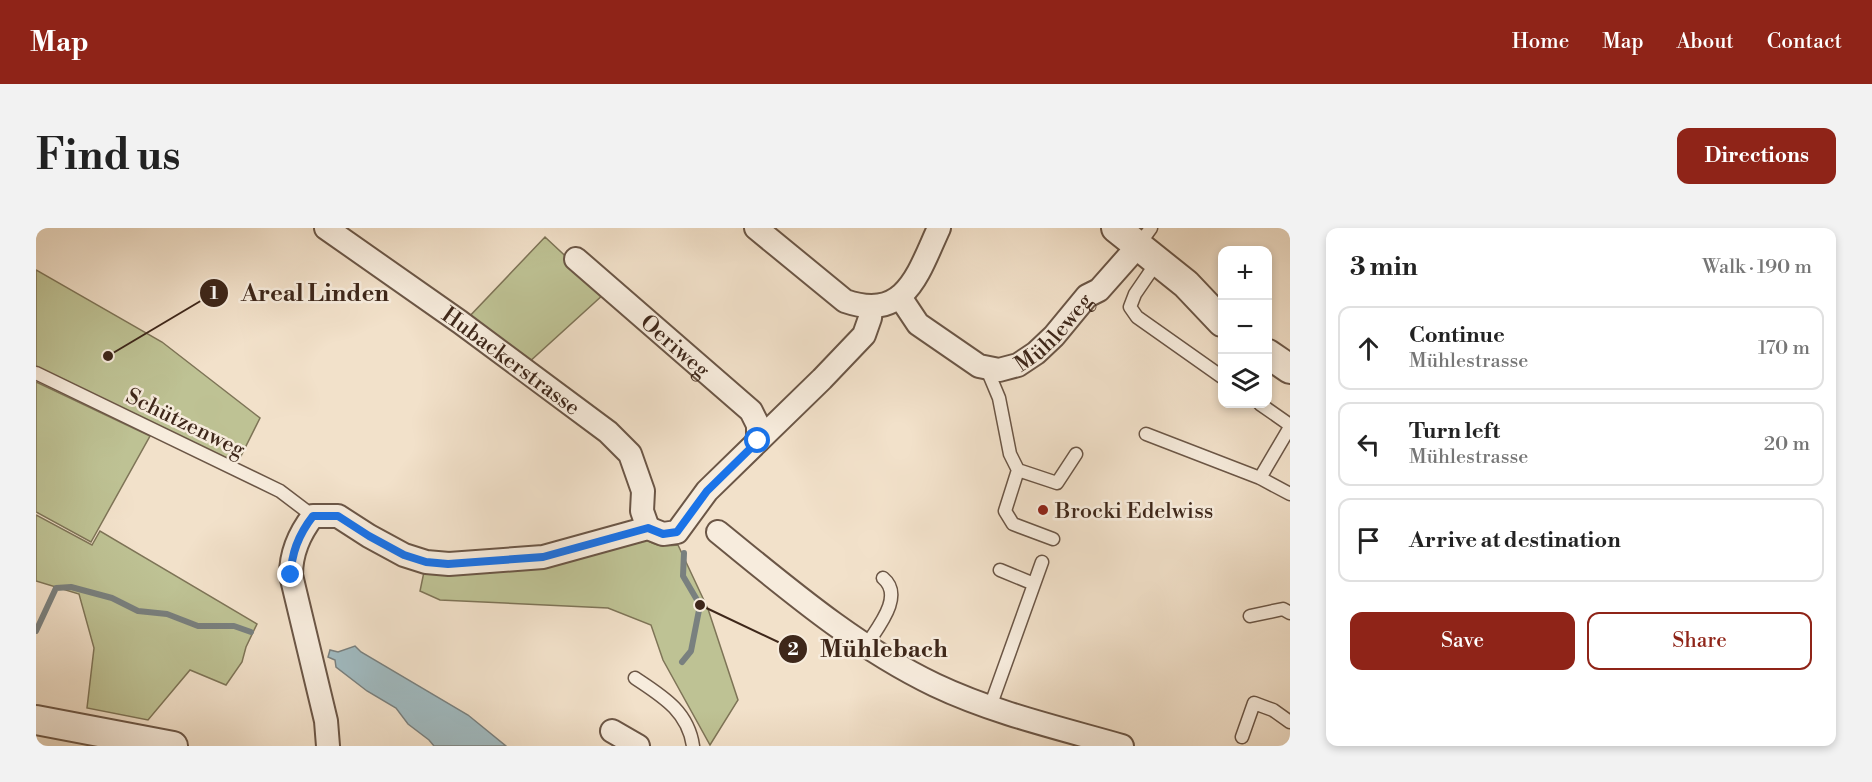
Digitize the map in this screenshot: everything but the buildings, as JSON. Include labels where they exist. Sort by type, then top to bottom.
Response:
[{"type":"street","name":"Hubackerstrasse","points":[[326,228],[460,322],[608,432],[630,454],[643,490],[642,511],[648,528]]},
{"type":"street","points":[[756,228],[845,301],[862,307],[875,307],[900,297],[920,269],[939,228]]},
{"type":"street","points":[[1140,241],[1218,318]]},
{"type":"street","name":"Mühleweg","points":[[900,297],[918,324],[979,366],[999,370],[1018,364],[1036,353],[1054,336],[1087,296],[1099,290],[1140,241]]},
{"type":"street","name":"Oeriweg","points":[[576,259],[751,411],[758,425],[758,441]]},
{"type":"street","points":[[1186,284],[1218,303]]},
{"type":"street","points":[[328,746],[326,720],[291,575],[293,551],[300,535],[313,516],[338,516],[404,555],[426,562],[448,564],[543,557],[648,528],[663,534],[677,532],[707,491],[864,335],[875,307]]},
{"type":"street","points":[[1272,335],[1290,346]]},
{"type":"street","points":[[1272,357],[1290,369]]},
{"type":"street","points":[[718,532],[804,602],[866,646],[934,684],[990,707],[1122,746]]},
{"type":"street","points":[[36,720],[173,746]]},
{"type":"street","points":[[612,731],[638,746]]},
{"type":"lane","points":[[1140,241],[1135,294],[1130,307],[1137,316],[1218,374]]},
{"type":"lane","points":[[986,367],[999,398],[1010,454],[1018,470],[1005,511],[1013,524],[1053,539]]},
{"type":"lane","name":"Schützenweg","points":[[36,373],[280,491],[313,516]]},
{"type":"lane","points":[[1260,477],[1290,426],[1265,408]]},
{"type":"lane","points":[[1146,434],[1260,477],[1290,494]]},
{"type":"lane","points":[[1018,470],[1056,483],[1077,454]]},
{"type":"lane","points":[[990,707],[1042,562]]},
{"type":"lane","points":[[1000,570],[1034,584]]},
{"type":"lane","points":[[866,646],[891,601],[891,588],[883,578]]},
{"type":"lane","points":[[1250,616],[1283,609],[1290,613]]},
{"type":"lane","points":[[635,678],[674,704],[691,733],[693,746]]},
{"type":"lane","points":[[1242,737],[1254,703],[1273,710],[1290,722]]},
{"type":"green space","points":[[545,237],[605,293],[528,363],[467,319]]},
{"type":"green space","points":[[36,270],[162,342],[260,418],[235,468],[36,370]]},
{"type":"green space","points":[[36,382],[150,436],[91,542],[36,512]]},
{"type":"green space","points":[[36,515],[92,545],[100,531],[257,624],[242,662],[226,685],[190,670],[148,720],[87,708],[94,648],[79,594],[36,581]]},
{"type":"green space","points":[[640,536],[658,545],[678,545],[708,609],[738,700],[710,745],[663,660],[651,625],[608,608],[440,600],[420,591],[425,567]]},
{"type":"water","points":[[355,646],[361,652],[468,715],[506,746],[434,746],[408,724],[396,708],[367,691],[336,667],[335,660],[328,657],[330,650],[338,652]]},
{"type":"waterway","points":[[682,662],[691,651],[700,605],[683,576],[684,553]]},
{"type":"waterway","points":[[36,631],[56,588],[71,587],[112,598],[138,611],[167,614],[198,626],[234,626],[251,632]]},
{"type":"place","name":"Areal Linden","points":[[108,356]]},
{"type":"place","name":"Brocki Edelwiss","points":[[1043,510]]},
{"type":"place","name":"Mühlebach","points":[[700,605]]},
{"type":"route","points":[[291,575],[293,551],[306,524],[313,516],[338,516],[404,555],[426,562],[448,564],[543,557],[648,528],[663,534],[677,532],[707,491],[758,441]]}]
